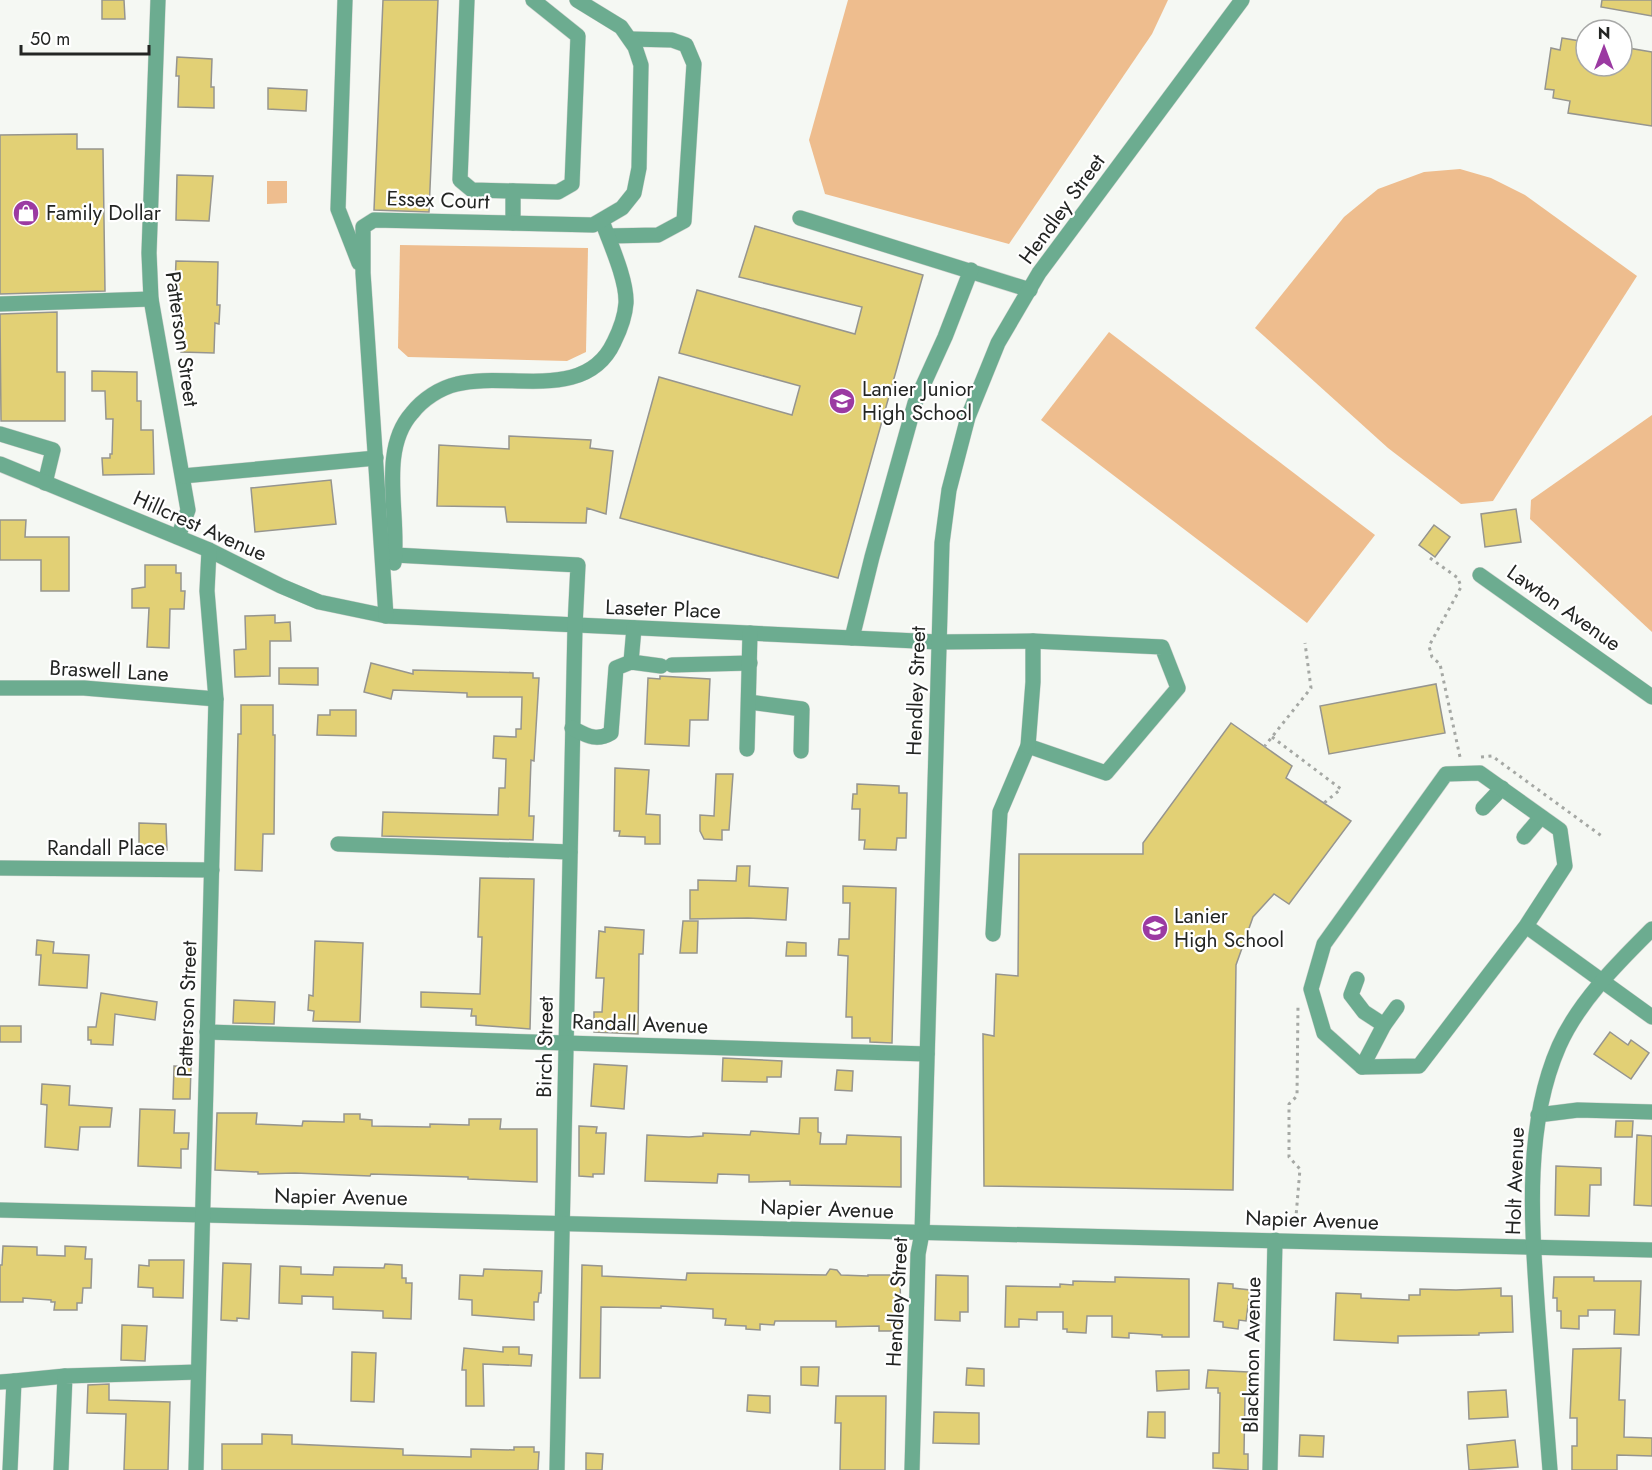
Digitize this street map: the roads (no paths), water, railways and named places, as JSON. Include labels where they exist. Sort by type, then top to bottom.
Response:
[{"type":"street","name":"Patterson Street","points":[[158,0],[149,253],[151,299],[188,510],[178,537]]},
{"type":"street","points":[[345,0],[338,209],[363,273]]},
{"type":"street","points":[[467,0],[460,180],[472,190],[558,192],[572,184],[578,36],[533,0]]},
{"type":"street","name":"Essex Court","points":[[386,616],[363,273],[363,227],[374,220],[593,225],[622,208],[634,193],[639,168],[641,65],[635,47],[621,27],[577,0]]},
{"type":"street","name":"Hendley Street","points":[[912,1470],[918,1254],[922,1233],[938,642],[942,543],[949,490],[973,406],[998,343],[1039,273],[1242,0]]},
{"type":"street","points":[[608,236],[658,235],[684,221],[694,64],[686,45],[672,40],[630,39]]},
{"type":"street","points":[[513,191],[513,224]]},
{"type":"street","points":[[800,218],[1029,290]]},
{"type":"street","points":[[386,616],[395,555],[393,452],[400,432],[411,413],[432,394],[457,384],[496,379],[549,381],[571,378],[596,366],[611,349],[622,325],[626,302],[620,269],[602,221]]},
{"type":"street","points":[[852,638],[915,403],[945,337],[971,270]]},
{"type":"street","points":[[0,304],[151,299]]},
{"type":"street","points":[[0,434],[53,450],[45,483]]},
{"type":"street","points":[[183,476],[376,459]]},
{"type":"street","name":"Hillcrest Avenue","points":[[0,464],[209,550],[319,603],[386,616]]},
{"type":"street","name":"Patterson Street","points":[[196,1470],[216,699],[207,591],[209,550]]},
{"type":"street","name":"Birch Street","points":[[395,555],[578,565],[572,728],[557,1470]]},
{"type":"street","name":"Lawton Avenue","points":[[1480,575],[1652,697]]},
{"type":"street","name":"Laseter Place","points":[[386,616],[938,642],[1033,641],[1162,647],[1178,688],[1106,773],[1028,746]]},
{"type":"street","points":[[631,662],[634,628]]},
{"type":"street","points":[[747,749],[750,633]]},
{"type":"street","points":[[993,934],[1000,812],[1028,746],[1033,682],[1033,641]]},
{"type":"street","points":[[572,728],[589,737],[603,738],[611,734],[616,668],[631,662],[667,666],[750,663]]},
{"type":"street","name":"Braswell Lane","points":[[0,688],[84,688],[216,699]]},
{"type":"street","points":[[749,702],[802,709],[801,751]]},
{"type":"street","points":[[1480,773],[1502,788],[1560,830],[1565,866],[1526,926],[1419,1066],[1362,1067],[1324,1033],[1311,989],[1324,944],[1446,774],[1480,773]]},
{"type":"street","points":[[1483,808],[1502,788]]},
{"type":"street","points":[[1524,837],[1542,817]]},
{"type":"street","points":[[338,844],[570,852]]},
{"type":"street","name":"Randall Place","points":[[0,868],[212,870]]},
{"type":"street","points":[[1526,926],[1652,1017]]},
{"type":"street","name":"Holt Avenue","points":[[1550,1470],[1533,1247],[1534,1144],[1538,1115],[1546,1079],[1560,1044],[1580,1010],[1652,929]]},
{"type":"street","points":[[1357,979],[1351,994],[1364,1012],[1384,1025]]},
{"type":"street","points":[[1362,1067],[1396,1007]]},
{"type":"street","name":"Randall Avenue","points":[[207,1032],[927,1054]]},
{"type":"street","points":[[1538,1115],[1578,1110],[1652,1112]]},
{"type":"street","name":"Napier Avenue","points":[[0,1210],[1652,1250]]},
{"type":"street","name":"Blackmon Avenue","points":[[1270,1470],[1275,1240]]},
{"type":"street","points":[[10,1470],[7,1382],[65,1376],[198,1372]]},
{"type":"street","points":[[61,1470],[65,1376]]},
{"type":"place","name":"Family Dollar","points":[[26,213]]},
{"type":"place","name":"Lanier Junior High School","points":[[842,401]]},
{"type":"place","name":"Lanier High School","points":[[1155,928]]}]
